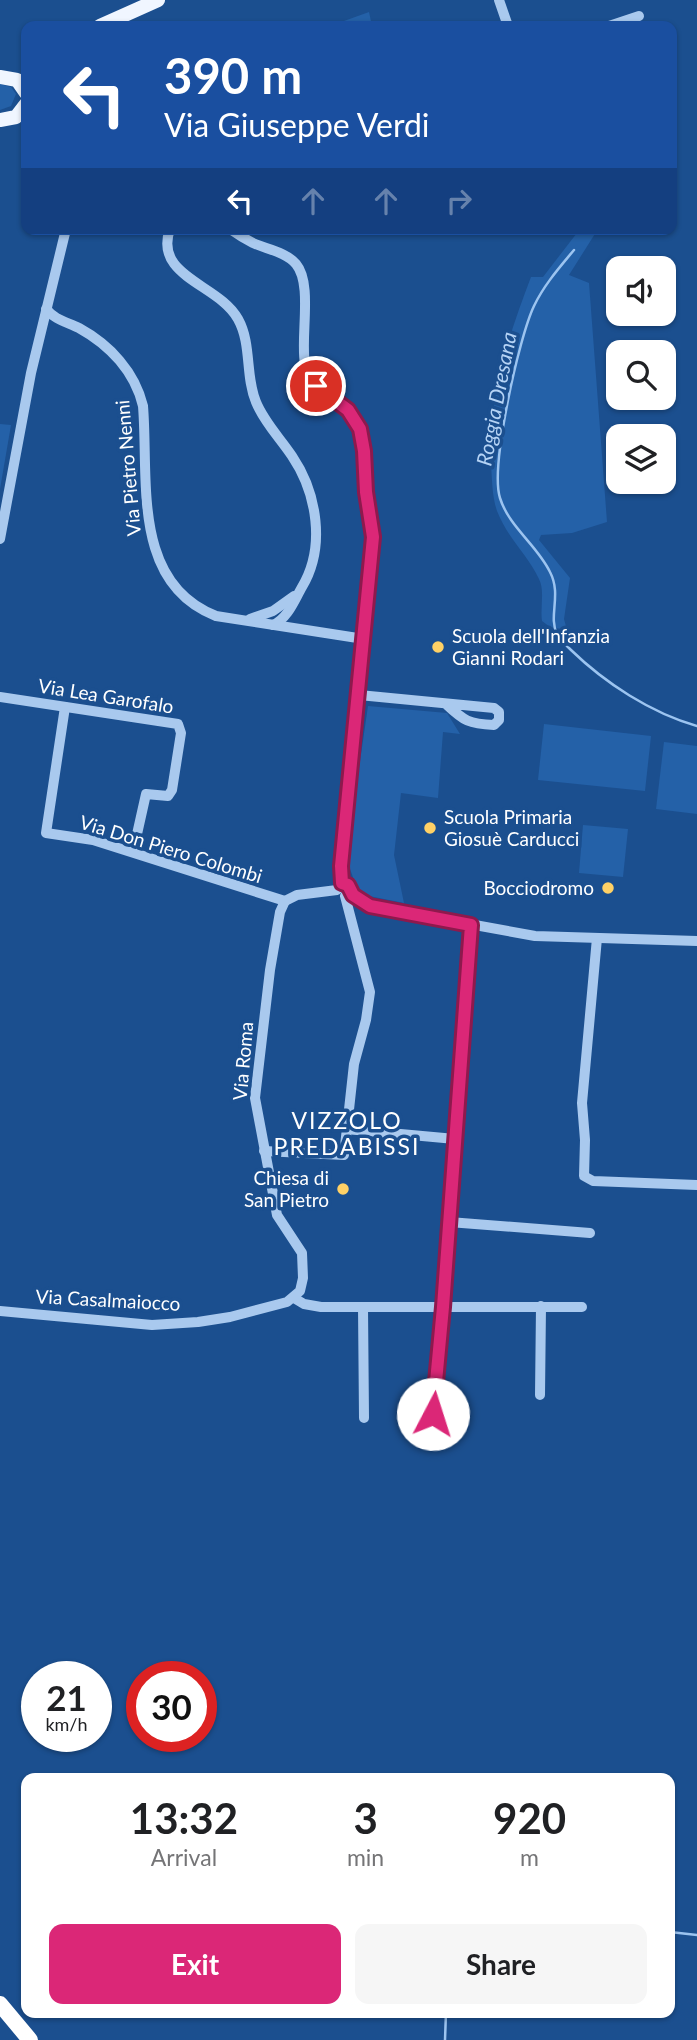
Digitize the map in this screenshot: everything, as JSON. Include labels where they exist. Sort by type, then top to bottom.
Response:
[{"type":"highway","points":[[0,2004],[30,2040]]},
{"type":"main road","points":[[111,21],[158,0]]},
{"type":"main road","points":[[2,77],[21,73]]},
{"type":"main road","points":[[2,77],[19,81],[21,84]]},
{"type":"main road","points":[[5,120],[21,113]]},
{"type":"street","points":[[499,0],[506,21]]},
{"type":"street","points":[[624,21],[639,16]]},
{"type":"street","points":[[0,539],[31,373],[65,235]]},
{"type":"street","points":[[169,235],[166,248],[172,264],[220,298],[239,320],[256,404],[305,478],[313,502],[316,539],[310,573],[282,620],[273,625],[273,618],[280,607],[300,589]]},
{"type":"street","points":[[240,235],[288,257],[297,265],[303,282],[304,353],[308,374],[320,390],[348,410],[360,429],[373,537],[341,866],[344,890],[370,992],[366,1020],[354,1064],[344,1155],[264,1151]]},
{"type":"street","name":"Via Pietro Nenni","points":[[46,310],[103,344],[118,358],[139,391],[144,415],[149,526],[155,550],[165,572],[179,591],[198,607],[216,616],[364,639]]},
{"type":"street","points":[[295,601],[295,616],[299,623],[311,631]]},
{"type":"street","points":[[242,621],[280,607]]},
{"type":"street","points":[[359,695],[446,704]]},
{"type":"street","name":"Via Lea Garofalo","points":[[0,697],[174,722],[181,728],[172,790],[167,796],[146,794],[133,852]]},
{"type":"street","name":"Via Don Piero Colombi","points":[[65,706],[46,833],[93,840],[285,901]]},
{"type":"street","points":[[285,901],[297,895],[344,890],[370,906],[530,935],[697,941]]},
{"type":"street","name":"Via Roma","points":[[285,901],[280,910],[273,951],[255,1081],[256,1109],[277,1216],[302,1253],[303,1278],[300,1291],[294,1298]]},
{"type":"street","points":[[433,1414],[471,925]]},
{"type":"street","points":[[597,938],[582,1103],[584,1176],[593,1181],[697,1185]]},
{"type":"street","points":[[346,1129],[455,1139]]},
{"type":"street","points":[[449,1222],[590,1233]]},
{"type":"street","points":[[294,1298],[310,1306],[582,1307]]},
{"type":"street","name":"Via Casalmaiocco","points":[[0,1311],[152,1325],[220,1319],[294,1298]]},
{"type":"street","points":[[540,1395],[541,1306]]},
{"type":"street","points":[[363,1307],[364,1418]]},
{"type":"shaded area","points":[[369,12],[371,21],[344,21]]},
{"type":"shaded area","points":[[0,84],[11,87],[16,94],[11,106],[0,110]]},
{"type":"shaded area","points":[[575,235],[594,235],[569,275],[589,283],[607,522],[572,533],[541,535],[539,540],[570,578],[564,619],[567,630],[550,627],[542,621],[542,589],[539,579],[497,511],[492,487],[491,439],[501,368],[531,277],[543,277]]},
{"type":"shaded area","points":[[0,424],[11,425],[0,489]]},
{"type":"shaded area","points":[[368,706],[447,713],[460,734],[443,732],[438,798],[401,793],[394,855],[404,903],[359,894],[346,858]]},
{"type":"shaded area","points":[[544,724],[651,736],[645,791],[538,780]]},
{"type":"shaded area","points":[[664,742],[697,746],[697,814],[656,809]]},
{"type":"shaded area","points":[[583,825],[628,829],[623,877],[579,873]]},
{"type":"waterway","name":"Roggia Dresana","points":[[574,250],[538,298],[521,345],[502,432],[498,482],[500,498],[516,527],[550,572],[555,589],[555,627],[561,640],[599,674],[630,695],[663,713],[697,726]]},
{"type":"waterway","points":[[675,1933],[697,1935]]},
{"type":"waterway","points":[[445,2040],[446,2018]]},
{"type":"place","name":"Scuola dell'Infanzia Gianni Rodari","points":[[438,647]]},
{"type":"place","name":"Scuola Primaria Giosuè Carducci","points":[[430,828]]},
{"type":"place","name":"Bocciodromo","points":[[608,888]]},
{"type":"place","name":"Chiesa di San Pietro","points":[[343,1189]]},
{"type":"district","name":"VIZZOLO PREDABISSI","points":[[347,1134]]},
{"type":"route","points":[[316,386],[348,410],[360,429],[373,537],[341,866],[342,883],[348,885],[350,892],[360,901],[370,906],[471,925],[433,1414]]}]
